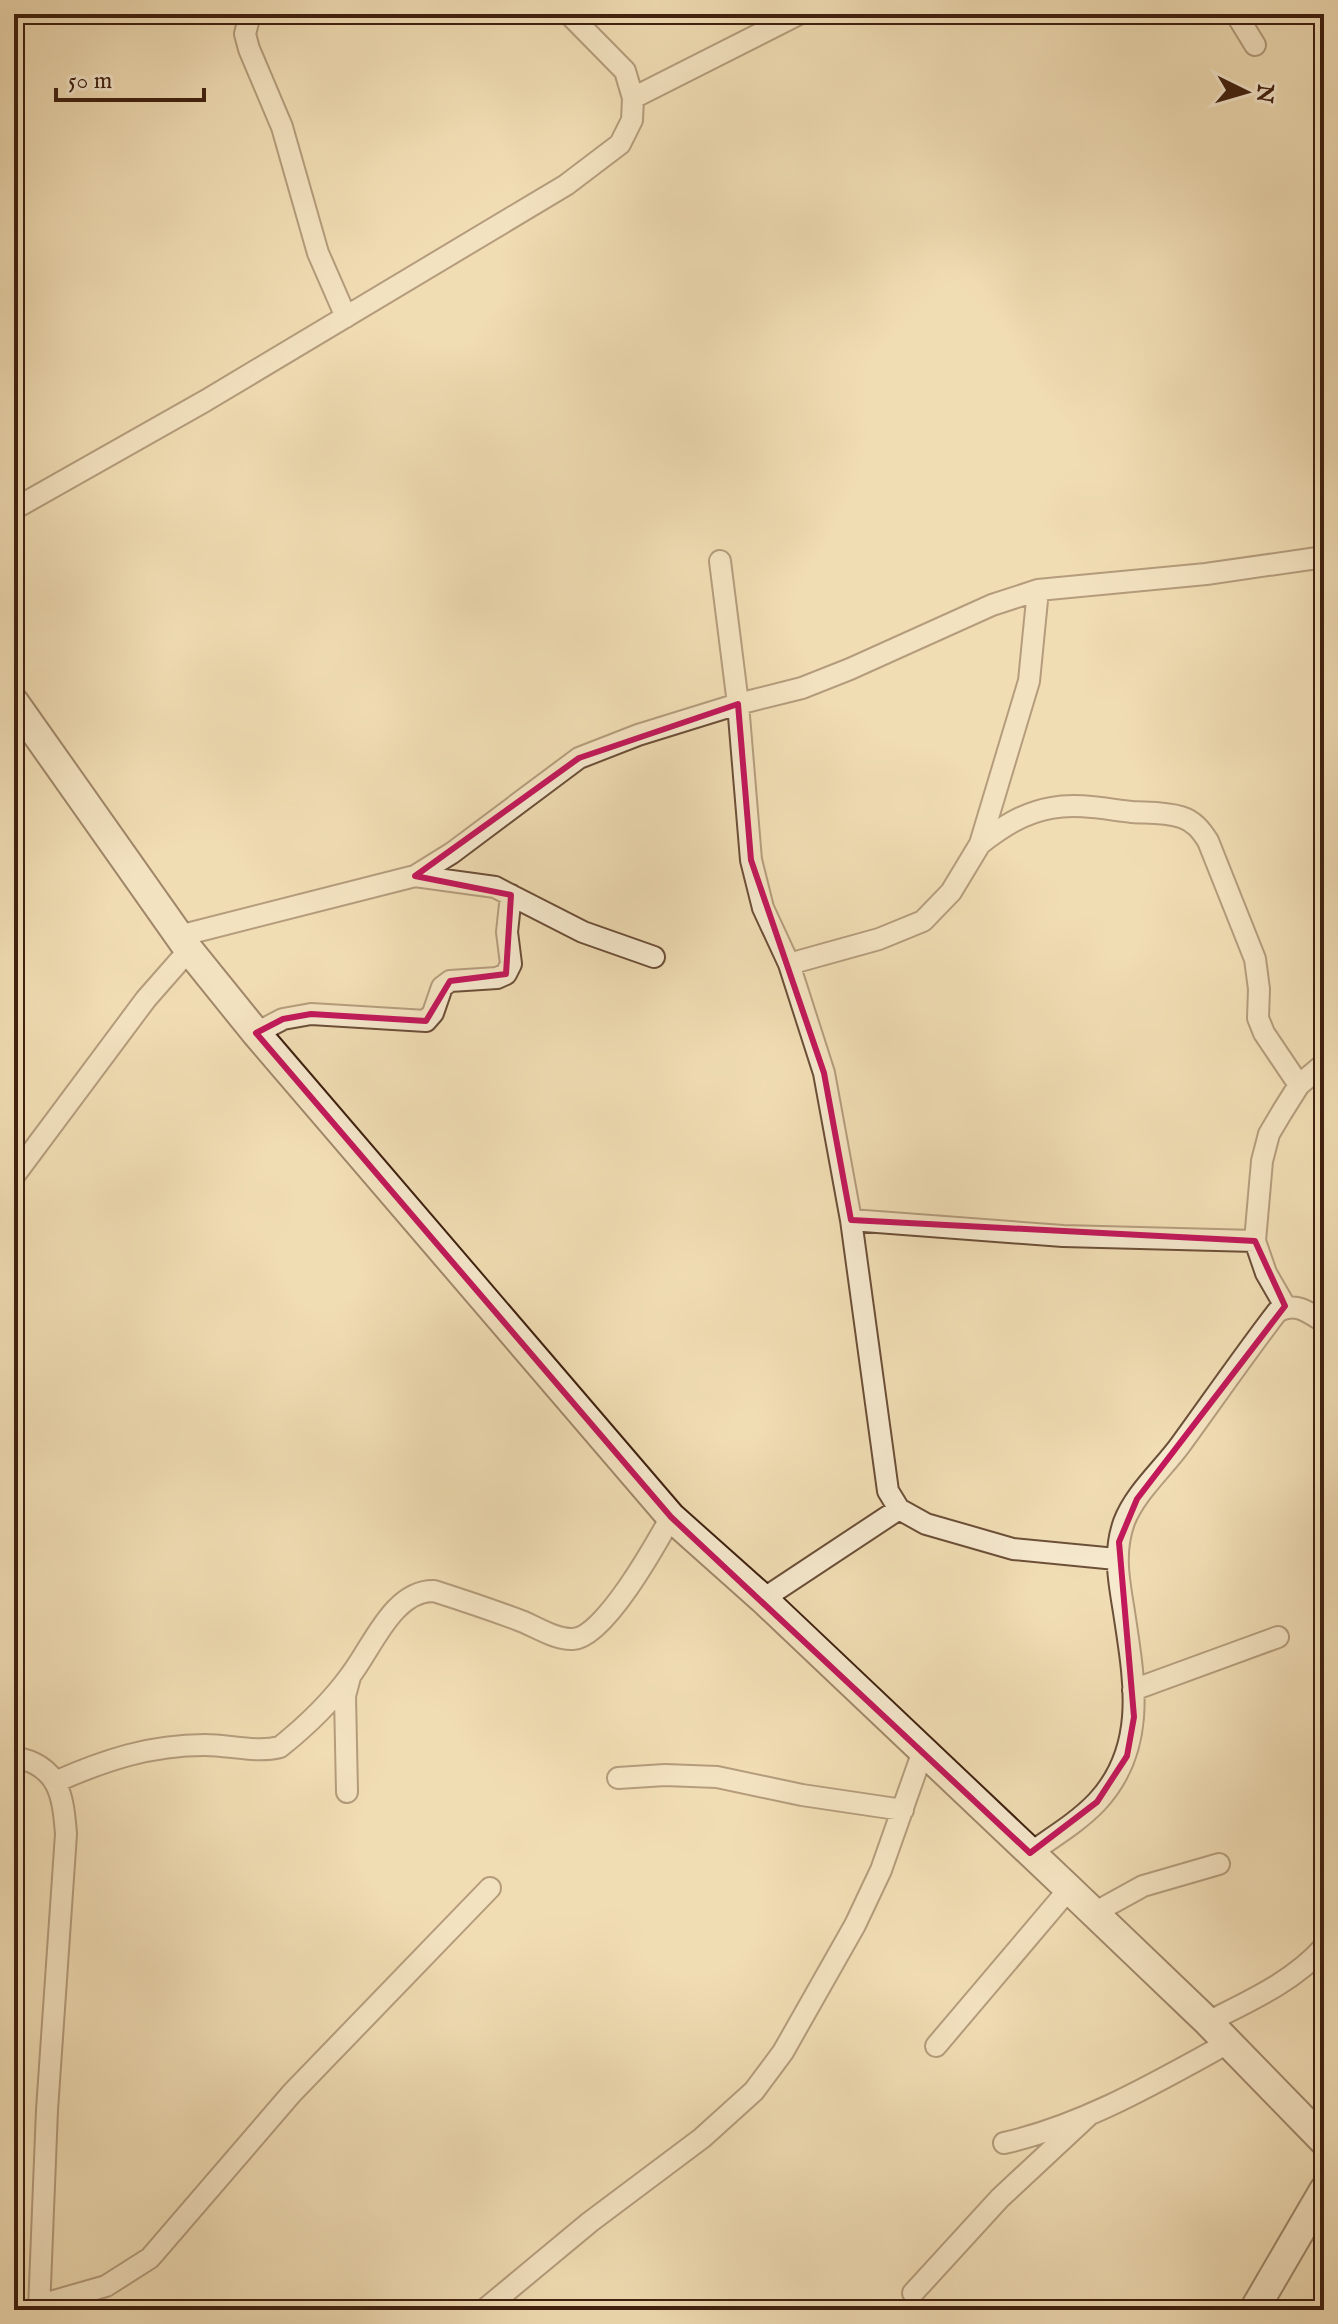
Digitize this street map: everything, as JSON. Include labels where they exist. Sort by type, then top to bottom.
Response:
[{"type":"street","points":[[250,14],[245,34],[249,49],[282,127],[318,253],[346,317]]},
{"type":"street","points":[[14,509],[205,401],[566,185],[620,144],[632,120],[633,98],[625,71],[569,14]]},
{"type":"street","points":[[633,98],[799,14]]},
{"type":"street","points":[[1236,14],[1255,45]]},
{"type":"street","points":[[14,1176],[184,943],[415,876],[452,853],[579,758],[638,735],[802,688],[992,605],[1038,590],[1206,574],[1324,557]]},
{"type":"street","points":[[720,561],[738,704],[751,860],[763,908],[789,964],[824,1073],[851,1220],[888,1491],[899,1509],[926,1524],[1013,1549],[1116,1559]]},
{"type":"street","points":[[789,964],[879,939],[923,921],[951,892],[980,844],[1029,681],[1038,590]]},
{"type":"street","points":[[14,702],[184,943],[256,1033],[671,1517],[763,1599],[1069,1889],[1208,2022],[1324,2141]]},
{"type":"street","points":[[980,844],[1005,824],[1019,818],[1050,808],[1071,806],[1181,817],[1201,829],[1255,959],[1259,989],[1258,1018],[1264,1033],[1299,1085]]},
{"type":"street","points":[[415,876],[495,887],[583,932],[654,957]]},
{"type":"street","points":[[256,1033],[283,1019],[311,1014],[426,1021],[433,1013],[442,987],[450,981],[497,978],[506,974],[511,964],[507,932],[511,895]]},
{"type":"street","points":[[1285,1306],[1266,1273],[1255,1241],[1266,1148],[1269,1134],[1299,1085],[1324,1064]]},
{"type":"street","points":[[851,1220],[1063,1236],[1255,1241]]},
{"type":"street","points":[[1030,1853],[1075,1822],[1097,1802],[1116,1779],[1127,1756],[1134,1717],[1133,1690],[1116,1559],[1125,1520],[1137,1499],[1277,1312],[1285,1306],[1304,1309],[1324,1322]]},
{"type":"street","points":[[763,1599],[899,1509]]},
{"type":"street","points":[[55,1782],[104,1760],[185,1745],[225,1745],[268,1750],[280,1747],[350,1677],[393,1613],[424,1591],[434,1591],[518,1619],[562,1638],[577,1640],[593,1631],[609,1613],[644,1564],[671,1517]]},
{"type":"street","points":[[1133,1690],[1278,1637]]},
{"type":"street","points":[[347,1792],[345,1696],[350,1677]]},
{"type":"street","points":[[484,2310],[590,2222],[702,2138],[754,2091],[783,2052],[855,1925],[881,1870],[923,1751]]},
{"type":"street","points":[[14,1757],[49,1772],[63,1797],[66,1834],[47,2110],[39,2307],[106,2286],[150,2258],[292,2093],[490,1888]]},
{"type":"street","points":[[618,1778],[665,1775],[717,1777],[802,1795],[903,1810]]},
{"type":"street","points":[[1094,1913],[1143,1886],[1219,1864]]},
{"type":"street","points":[[936,2046],[1069,1889]]},
{"type":"street","points":[[1208,2022],[1275,1986],[1309,1964],[1324,1947]]},
{"type":"street","points":[[1004,2143],[1088,2116],[1228,2043]]},
{"type":"street","points":[[913,2293],[1000,2198],[1088,2116]]},
{"type":"street","points":[[1254,2310],[1324,2190]]},
{"type":"highlighted area","points":[[738,704],[751,860],[824,1073],[851,1220],[1255,1241],[1285,1306],[1137,1499],[1119,1542],[1134,1717],[1127,1756],[1097,1802],[1030,1853],[671,1517],[256,1033],[283,1019],[311,1014],[426,1021],[450,981],[506,974],[511,895],[415,876],[579,758]]}]
